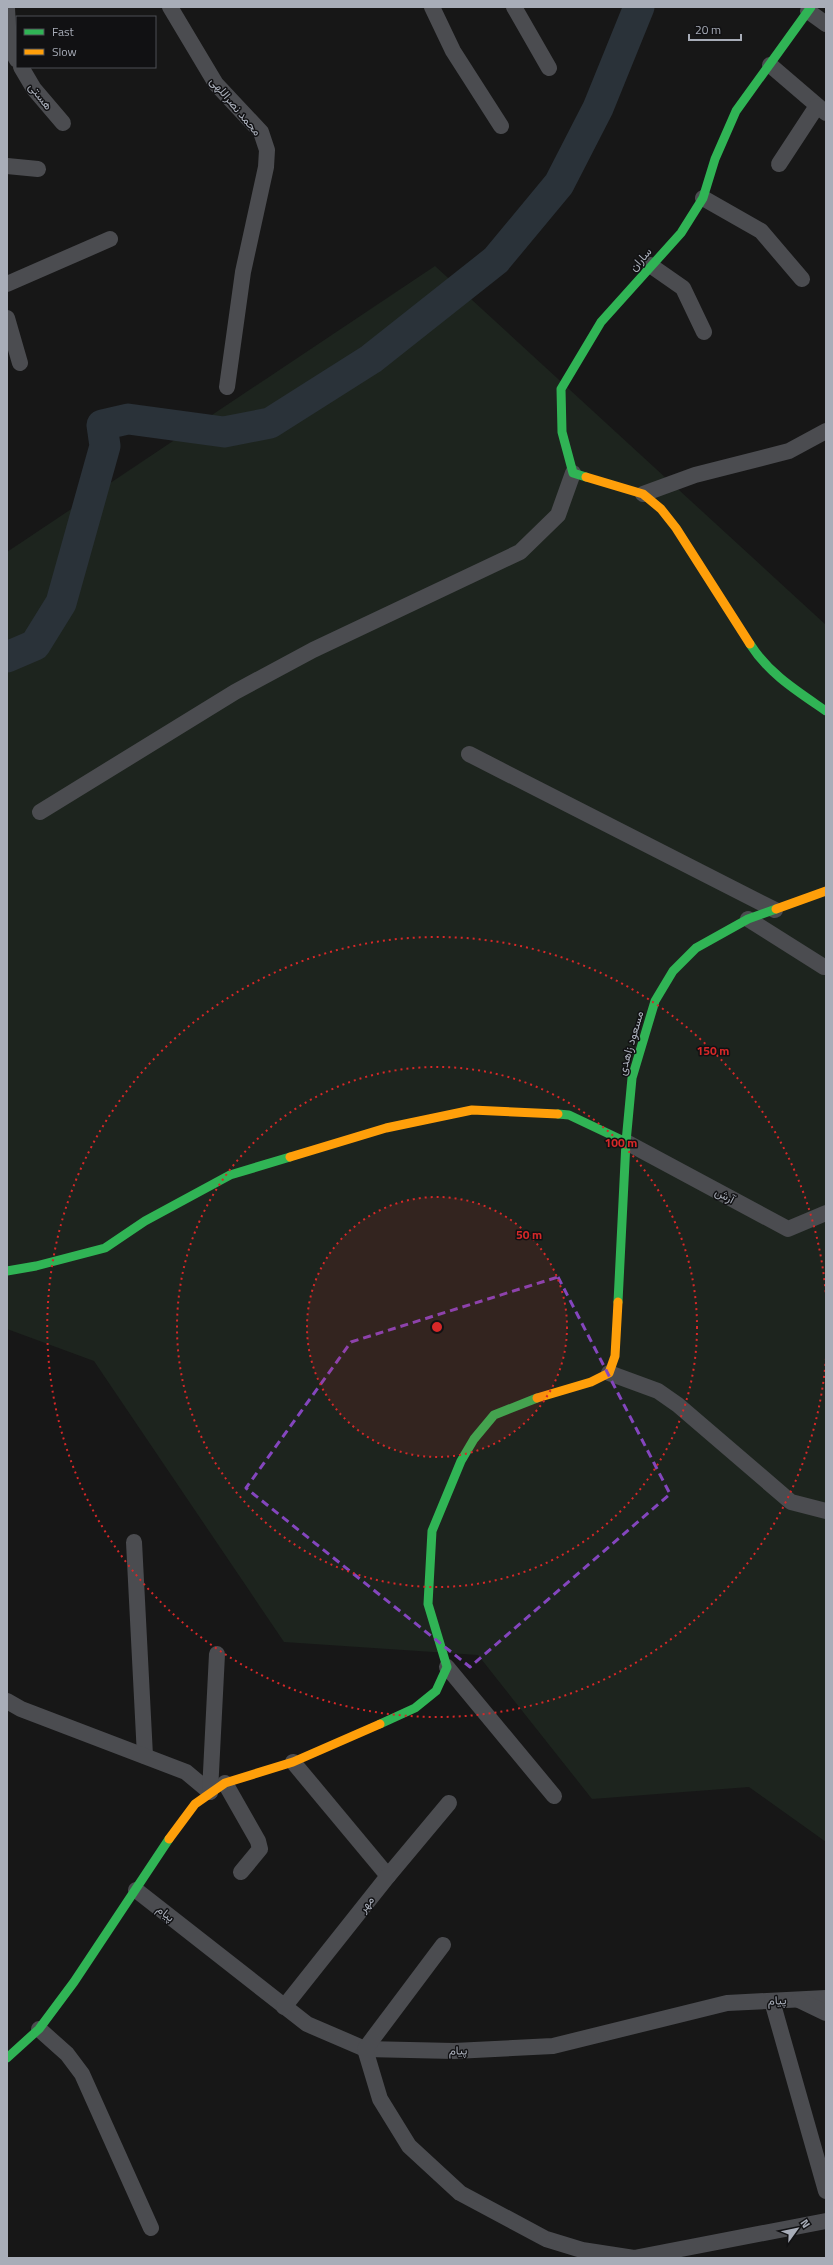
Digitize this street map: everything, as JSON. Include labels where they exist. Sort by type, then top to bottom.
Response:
[{"type":"street","name":"محمد نصراللهی","points":[[170,7],[216,84],[261,132],[267,150],[266,167],[243,272],[227,387]]},
{"type":"street","points":[[432,7],[453,51],[501,126]]},
{"type":"street","points":[[514,7],[549,68]]},
{"type":"street","points":[[7,8],[8,46],[16,58]]},
{"type":"street","points":[[810,9],[826,24]]},
{"type":"street","name":"ساران","points":[[573,473],[562,432],[561,389],[601,322],[650,265],[681,233],[703,198],[715,159],[736,111],[810,9]]},
{"type":"street","points":[[770,65],[821,109],[779,164]]},
{"type":"street","name":"هستی","points":[[22,68],[34,89],[63,123]]},
{"type":"street","points":[[7,166],[38,169]]},
{"type":"street","points":[[703,198],[761,231],[802,279]]},
{"type":"street","points":[[7,284],[110,239]]},
{"type":"street","points":[[650,265],[683,288],[704,332]]},
{"type":"street","points":[[7,318],[20,363]]},
{"type":"street","points":[[643,494],[695,475],[789,451],[826,431]]},
{"type":"street","points":[[40,812],[235,692],[313,650],[520,552],[558,515],[573,473],[643,494],[661,509],[676,528],[759,658],[777,677],[826,711]]},
{"type":"street","points":[[469,754],[774,910]]},
{"type":"street","name":"مسعود زاهدی","points":[[609,1373],[615,1356],[626,1142],[632,1078],[655,1001],[673,970],[696,948],[748,919],[826,891]]},
{"type":"street","points":[[748,919],[824,967]]},
{"type":"street","points":[[7,1272],[105,1248],[145,1222],[230,1176],[386,1128],[472,1110],[570,1114],[626,1142]]},
{"type":"street","name":"آرش","points":[[626,1142],[788,1229],[826,1213]]},
{"type":"street","points":[[554,1796],[447,1667],[428,1604],[432,1531],[461,1461],[474,1439],[494,1415],[521,1403],[591,1382],[609,1373],[658,1391],[678,1405],[791,1502],[826,1511]]},
{"type":"street","points":[[134,1542],[146,1756]]},
{"type":"street","points":[[210,1792],[217,1654]]},
{"type":"street","points":[[7,2058],[39,2029],[74,1982],[182,1820],[195,1804],[210,1792],[225,1783],[293,1762],[414,1708],[436,1691],[447,1667]]},
{"type":"street","points":[[7,1701],[20,1709],[186,1772],[210,1792]]},
{"type":"street","points":[[293,1762],[388,1876]]},
{"type":"street","points":[[225,1783],[258,1841],[260,1849],[241,1872]]},
{"type":"street","name":"مهر","points":[[284,2006],[388,1876],[449,1803]]},
{"type":"street","name":"پیام","points":[[136,1890],[307,2024],[365,2049],[454,2051],[553,2046],[727,2003],[826,1998]]},
{"type":"street","points":[[443,1946],[365,2049],[380,2099],[409,2146],[460,2193],[546,2239],[582,2250],[634,2258],[826,2221]]},
{"type":"street","points":[[796,1999],[826,2014]]},
{"type":"street","points":[[772,2001],[826,2191]]},
{"type":"street","points":[[39,2029],[67,2054],[82,2074],[151,2228]]},
{"type":"highlighted area","points":[[558,1277],[670,1494],[470,1667],[246,1488],[351,1342]]},
{"type":"shaded area","points":[[435,266],[826,625],[826,1842],[749,1787],[592,1799],[478,1655],[284,1642],[94,1361],[7,1329],[7,552]]},
{"type":"waterway","points":[[7,657],[35,645],[61,603],[105,446],[102,425],[128,419],[224,432],[270,423],[371,359],[496,260],[559,184],[598,108],[639,7]]},
{"type":"traffic: fast","points":[[586,477],[573,473],[562,432],[561,389],[601,322],[681,233],[703,198],[715,159],[736,111],[811,7]]},
{"type":"traffic: fast","points":[[750,644],[766,664],[784,681],[826,711]]},
{"type":"traffic: fast","points":[[618,1302],[626,1142],[632,1078],[655,1001],[673,971],[696,948],[748,919],[776,909]]},
{"type":"traffic: fast","points":[[558,1114],[569,1115],[626,1142]]},
{"type":"traffic: fast","points":[[7,1271],[36,1266],[105,1248],[145,1221],[230,1175],[290,1157]]},
{"type":"traffic: fast","points":[[380,1724],[415,1708],[436,1691],[447,1667],[428,1604],[432,1531],[461,1461],[474,1439],[494,1415],[537,1398]]},
{"type":"traffic: fast","points":[[7,2058],[39,2029],[74,1982],[169,1839]]},
{"type":"traffic: slow","points":[[586,477],[643,494],[661,509],[676,528],[750,644]]},
{"type":"traffic: slow","points":[[776,909],[826,891]]},
{"type":"traffic: slow","points":[[290,1157],[386,1128],[472,1110],[558,1114]]},
{"type":"traffic: slow","points":[[537,1398],[591,1382],[609,1373],[615,1356],[618,1302]]},
{"type":"traffic: slow","points":[[169,1839],[195,1804],[225,1783],[293,1762],[380,1724]]}]
